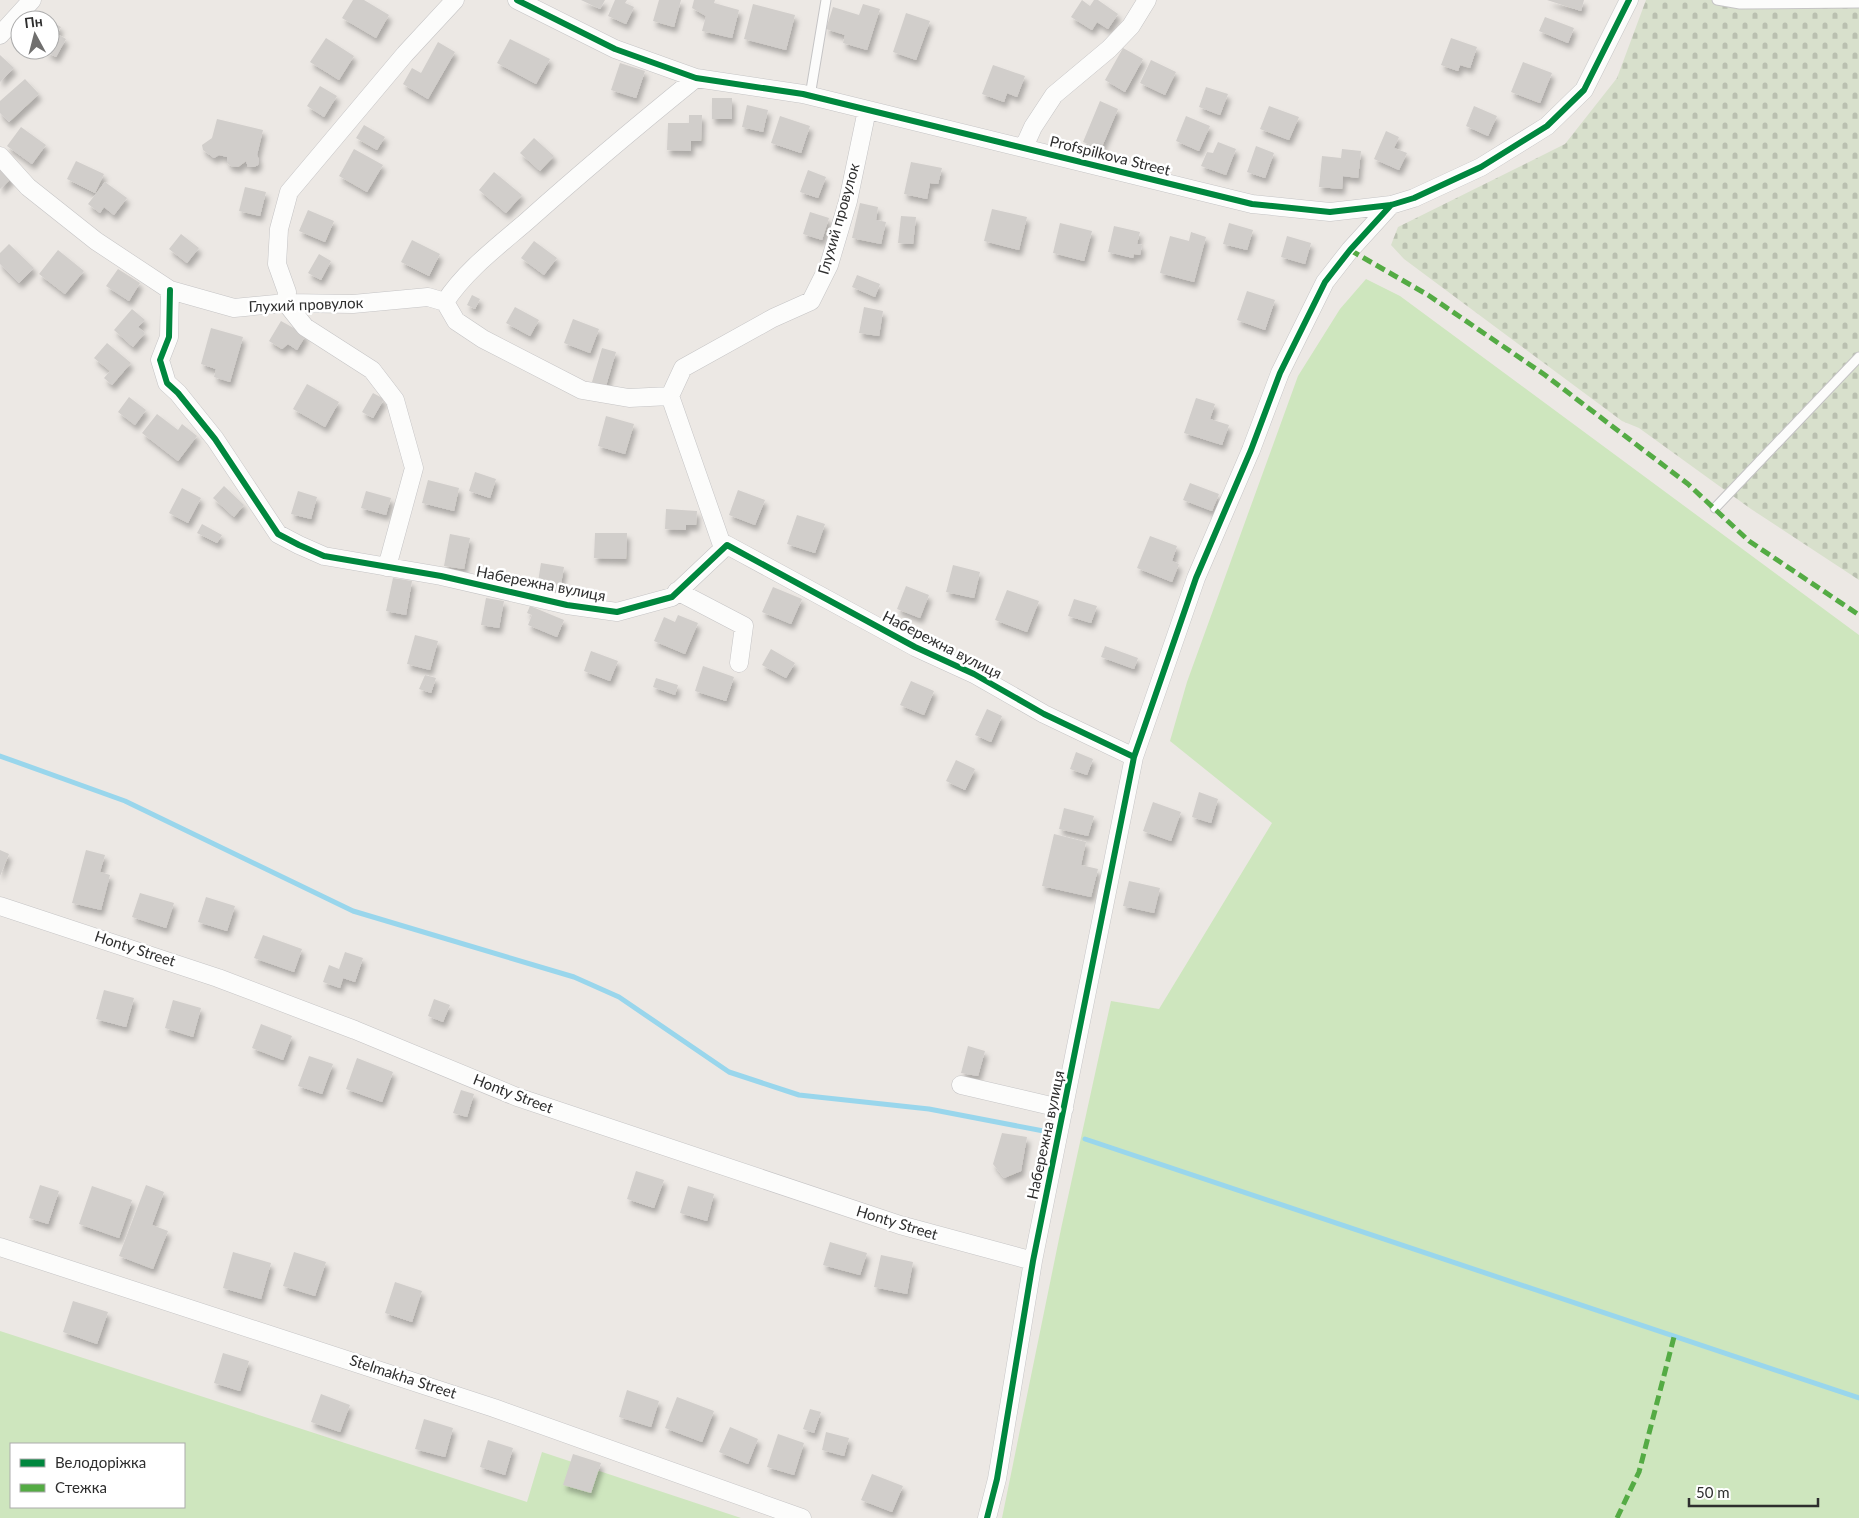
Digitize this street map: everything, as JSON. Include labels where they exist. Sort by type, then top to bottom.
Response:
[{"type":"street","points":[[0,35],[32,0]]},
{"type":"street","points":[[387,567],[414,468],[395,400],[372,370],[305,326],[286,303],[287,292],[277,264],[278,229],[289,192],[405,54],[455,0]]},
{"type":"street","points":[[1024,147],[1033,127],[1054,95],[1110,49],[1131,26],[1147,0]]},
{"type":"street","name":"Profspilkova Street","points":[[527,2],[615,49],[696,78],[810,96],[1252,204],[1330,212],[1390,205],[1414,198],[1481,167],[1547,126],[1584,90],[1630,0]]},
{"type":"street","points":[[696,78],[606,151],[510,236],[453,290],[445,302],[456,321],[483,339],[582,390],[629,398],[670,396],[722,548]]},
{"type":"street","name":"Глухий провулок","points":[[670,396],[683,368],[773,318],[811,301],[829,265],[845,210],[867,110]]},
{"type":"street","points":[[0,156],[28,187],[88,235],[170,290]]},
{"type":"street","name":"Набережна вулиця","points":[[987,1518],[997,1479],[1033,1262],[1134,757],[1196,578],[1252,450],[1280,373],[1325,282],[1350,250],[1390,205]]},
{"type":"street","name":"Глухий провулок","points":[[170,290],[234,308],[286,303],[353,304],[428,297],[445,302]]},
{"type":"street","name":"Набережна вулиця","points":[[170,290],[168,337],[160,360],[166,383],[178,393],[215,439],[278,534],[324,556],[519,593],[567,605],[617,612],[672,596],[727,545],[915,647],[974,674],[1044,714],[1134,757]]},
{"type":"street","points":[[677,591],[744,626],[739,663]]},
{"type":"street","name":"Honty Street","points":[[0,906],[218,978],[526,1100],[900,1225],[1033,1262]]},
{"type":"street","points":[[961,1085],[1064,1109]]},
{"type":"street","name":"Stelmakha Street","points":[[0,1247],[494,1408],[802,1518]]},
{"type":"lane","points":[[810,96],[826,0]]},
{"type":"lane","points":[[1717,0],[1740,4],[1859,2]]},
{"type":"lane","points":[[1715,508],[1859,357]]},
{"type":"green space","points":[[1646,0],[1859,0],[1859,580],[1751,509],[1639,428],[1622,421],[1404,259],[1391,245],[1398,227],[1565,144],[1617,78]]},
{"type":"green space","points":[[1366,279],[1400,296],[1859,635],[1859,1518],[1002,1518],[1061,1229],[1111,1001],[1159,1009],[1272,823],[1170,741],[1187,682],[1298,376],[1340,309]]},
{"type":"green space","points":[[0,1331],[527,1502],[542,1452],[741,1518],[0,1518]]},
{"type":"building","points":[[353,0],[364,0],[389,15],[376,38],[342,18]]},
{"type":"building","points":[[581,0],[605,0],[600,9]]},
{"type":"building","points":[[615,0],[627,0],[625,3],[634,7],[626,24],[608,16]]},
{"type":"building","points":[[659,0],[681,0],[674,27],[653,21]]},
{"type":"building","points":[[694,0],[715,0],[714,3],[739,10],[732,38],[702,31],[706,16],[692,8]]},
{"type":"building","points":[[1082,0],[1090,6],[1094,0],[1098,0],[1118,14],[1108,29],[1097,22],[1092,30],[1071,17]]},
{"type":"building","points":[[1547,0],[1584,0],[1581,11]]},
{"type":"building","points":[[753,4],[795,15],[786,50],[744,39]]},
{"type":"building","points":[[863,4],[880,9],[867,50],[843,43],[845,35],[826,29],[833,7],[859,15]]},
{"type":"building","points":[[906,13],[930,21],[916,60],[893,52]]},
{"type":"building","points":[[1545,17],[1574,28],[1568,43],[1539,31]]},
{"type":"building","points":[[60,36],[66,39],[60,50]]},
{"type":"building","points":[[326,38],[354,56],[339,80],[310,62]]},
{"type":"building","points":[[1451,38],[1477,47],[1470,68],[1460,65],[1458,71],[1441,65]]},
{"type":"building","points":[[510,39],[550,59],[536,84],[497,63]]},
{"type":"building","points":[[438,42],[455,52],[428,99],[403,84],[412,68],[421,73]]},
{"type":"building","points":[[1123,48],[1143,59],[1125,92],[1105,80]]},
{"type":"building","points":[[0,55],[14,68],[0,82]]},
{"type":"building","points":[[1151,60],[1176,72],[1165,95],[1140,83]]},
{"type":"building","points":[[1523,62],[1552,73],[1540,103],[1511,92]]},
{"type":"building","points":[[620,63],[645,71],[636,98],[611,90]]},
{"type":"building","points":[[993,65],[1025,76],[1017,97],[1007,93],[1004,102],[982,94]]},
{"type":"building","points":[[25,79],[39,94],[9,122],[0,113],[0,101]]},
{"type":"building","points":[[320,86],[337,96],[324,117],[307,106]]},
{"type":"building","points":[[1206,87],[1228,94],[1220,115],[1199,107]]},
{"type":"building","points":[[712,98],[732,98],[732,119],[712,119]]},
{"type":"building","points":[[1100,101],[1118,109],[1101,149],[1083,142]]},
{"type":"building","points":[[747,105],[768,110],[763,132],[742,127]]},
{"type":"building","points":[[1269,106],[1299,117],[1289,140],[1260,129]]},
{"type":"building","points":[[1474,106],[1497,116],[1488,136],[1466,126]]},
{"type":"building","points":[[689,115],[702,115],[701,141],[691,141],[691,151],[667,150],[668,123],[689,123]]},
{"type":"building","points":[[780,116],[810,126],[801,153],[771,143]]},
{"type":"building","points":[[1186,116],[1210,126],[1199,151],[1176,141]]},
{"type":"building","points":[[217,119],[263,130],[257,155],[258,165],[248,167],[246,161],[238,167],[231,166],[227,163],[227,157],[219,155],[214,158],[203,150],[202,145],[212,138]]},
{"type":"building","points":[[364,125],[385,137],[377,150],[356,138]]},
{"type":"building","points":[[21,127],[46,145],[32,164],[7,146]]},
{"type":"building","points":[[1386,131],[1399,137],[1394,148],[1407,153],[1399,170],[1374,159]]},
{"type":"building","points":[[534,138],[554,156],[540,171],[520,153]]},
{"type":"building","points":[[1218,142],[1236,149],[1226,175],[1201,166],[1207,152],[1213,153]]},
{"type":"building","points":[[1256,146],[1274,153],[1265,178],[1247,172]]},
{"type":"building","points":[[354,149],[383,165],[367,192],[339,176]]},
{"type":"building","points":[[1342,149],[1361,151],[1358,178],[1343,176],[1342,189],[1319,187],[1322,156],[1341,158]]},
{"type":"building","points":[[76,161],[104,174],[95,193],[67,179]]},
{"type":"building","points":[[911,162],[942,168],[938,184],[930,183],[927,199],[904,194]]},
{"type":"building","points":[[0,165],[12,178],[0,189]]},
{"type":"building","points":[[808,170],[826,177],[818,198],[800,192]]},
{"type":"building","points":[[494,172],[522,195],[506,213],[479,190]]},
{"type":"building","points":[[105,182],[127,198],[114,215],[104,207],[100,213],[88,204]]},
{"type":"building","points":[[245,187],[266,192],[260,216],[239,211]]},
{"type":"building","points":[[860,203],[878,207],[876,220],[886,222],[881,244],[852,238]]},
{"type":"building","points":[[992,209],[1027,217],[1019,250],[984,241]]},
{"type":"building","points":[[308,210],[334,221],[325,242],[299,231]]},
{"type":"building","points":[[810,212],[829,218],[822,240],[803,234]]},
{"type":"building","points":[[901,216],[916,217],[913,244],[898,243]]},
{"type":"building","points":[[1060,223],[1092,231],[1084,261],[1053,253]]},
{"type":"building","points":[[1229,223],[1253,230],[1247,250],[1223,244]]},
{"type":"building","points":[[1114,226],[1140,232],[1137,244],[1142,245],[1140,255],[1134,254],[1133,258],[1108,252]]},
{"type":"building","points":[[1191,232],[1206,237],[1194,282],[1160,273],[1170,236],[1189,241]]},
{"type":"building","points":[[181,234],[199,248],[187,263],[169,249]]},
{"type":"building","points":[[1287,236],[1311,243],[1305,264],[1281,257]]},
{"type":"building","points":[[412,240],[440,254],[429,276],[401,262]]},
{"type":"building","points":[[534,241],[557,258],[544,275],[521,258]]},
{"type":"building","points":[[9,244],[34,268],[19,283],[0,264],[0,253]]},
{"type":"building","points":[[58,250],[84,271],[65,294],[39,274]]},
{"type":"building","points":[[319,254],[331,261],[321,280],[308,273]]},
{"type":"building","points":[[118,269],[140,283],[129,301],[106,286]]},
{"type":"building","points":[[857,275],[880,284],[875,297],[852,287]]},
{"type":"building","points":[[1247,291],[1275,300],[1265,330],[1237,320]]},
{"type":"building","points":[[472,295],[480,299],[475,309],[467,305]]},
{"type":"building","points":[[515,307],[539,320],[530,336],[506,323]]},
{"type":"building","points":[[864,307],[883,311],[879,336],[859,333]]},
{"type":"building","points":[[132,309],[145,320],[138,327],[145,333],[133,347],[114,330]]},
{"type":"building","points":[[573,319],[599,329],[590,353],[564,343]]},
{"type":"building","points":[[281,321],[306,335],[297,350],[288,344],[282,349],[269,341]]},
{"type":"building","points":[[211,328],[243,337],[230,382],[214,377],[216,369],[201,364]]},
{"type":"building","points":[[107,343],[131,363],[112,385],[104,378],[110,371],[94,358]]},
{"type":"building","points":[[602,348],[616,352],[606,386],[592,382]]},
{"type":"building","points":[[307,384],[339,402],[325,427],[293,409]]},
{"type":"building","points":[[373,393],[384,399],[373,418],[362,412]]},
{"type":"building","points":[[129,397],[146,410],[135,425],[118,412]]},
{"type":"building","points":[[1196,398],[1215,404],[1210,419],[1229,425],[1222,445],[1184,433]]},
{"type":"building","points":[[157,414],[178,430],[182,424],[197,436],[178,461],[142,433]]},
{"type":"building","points":[[606,416],[634,424],[625,454],[598,446]]},
{"type":"building","points":[[475,472],[496,479],[490,498],[469,491]]},
{"type":"building","points":[[428,480],[459,488],[454,511],[422,503]]},
{"type":"building","points":[[1190,483],[1219,494],[1212,511],[1183,500]]},
{"type":"building","points":[[224,486],[244,505],[234,517],[213,498]]},
{"type":"building","points":[[182,488],[201,498],[188,523],[169,513]]},
{"type":"building","points":[[738,490],[765,500],[755,525],[729,515]]},
{"type":"building","points":[[298,491],[317,497],[311,519],[291,514]]},
{"type":"building","points":[[366,491],[391,498],[386,515],[361,508]]},
{"type":"building","points":[[666,509],[697,511],[696,525],[686,525],[686,530],[665,529]]},
{"type":"building","points":[[797,515],[825,524],[815,553],[787,544]]},
{"type":"building","points":[[202,524],[222,535],[217,543],[197,533]]},
{"type":"building","points":[[595,533],[627,533],[626,559],[594,558]]},
{"type":"building","points":[[450,534],[470,538],[464,569],[444,566]]},
{"type":"building","points":[[1150,536],[1177,546],[1172,561],[1179,564],[1172,582],[1137,568]]},
{"type":"building","points":[[541,563],[564,567],[560,590],[548,588],[549,584],[538,582]]},
{"type":"building","points":[[953,565],[980,572],[974,598],[946,592]]},
{"type":"building","points":[[393,578],[412,581],[406,615],[386,611]]},
{"type":"building","points":[[906,586],[929,595],[920,618],[897,609]]},
{"type":"building","points":[[773,587],[802,599],[791,624],[762,612]]},
{"type":"building","points":[[1007,590],[1039,601],[1027,632],[995,620]]},
{"type":"building","points":[[486,598],[504,601],[499,628],[481,625]]},
{"type":"building","points":[[1074,599],[1097,606],[1091,623],[1068,616]]},
{"type":"building","points":[[530,606],[564,620],[557,637],[528,625],[532,615],[527,613]]},
{"type":"building","points":[[678,615],[698,623],[685,654],[654,641],[664,617],[675,622]]},
{"type":"building","points":[[415,635],[438,641],[430,670],[407,664]]},
{"type":"building","points":[[1105,646],[1138,658],[1134,669],[1101,657]]},
{"type":"building","points":[[771,649],[795,663],[786,678],[762,665]]},
{"type":"building","points":[[591,651],[618,661],[610,681],[584,671]]},
{"type":"building","points":[[703,666],[734,677],[726,701],[695,691]]},
{"type":"building","points":[[425,675],[436,678],[431,693],[419,689]]},
{"type":"building","points":[[656,678],[678,685],[675,695],[653,687]]},
{"type":"building","points":[[911,681],[934,691],[924,715],[900,705]]},
{"type":"building","points":[[987,709],[1002,716],[991,742],[975,735]]},
{"type":"building","points":[[1076,752],[1093,759],[1087,775],[1070,769]]},
{"type":"building","points":[[956,760],[975,769],[965,790],[946,781]]},
{"type":"building","points":[[1199,792],[1218,799],[1211,823],[1192,817]]},
{"type":"building","points":[[1153,802],[1181,812],[1171,841],[1143,831]]},
{"type":"building","points":[[1064,808],[1094,816],[1088,836],[1059,829]]},
{"type":"building","points":[[1054,834],[1086,842],[1081,865],[1098,869],[1091,897],[1042,886]]},
{"type":"building","points":[[0,850],[9,854],[0,876]]},
{"type":"building","points":[[86,850],[105,855],[100,872],[110,875],[101,910],[72,903]]},
{"type":"building","points":[[1129,881],[1160,888],[1154,913],[1123,906]]},
{"type":"building","points":[[140,893],[174,903],[166,928],[132,917]]},
{"type":"building","points":[[206,897],[235,906],[227,931],[198,922]]},
{"type":"building","points":[[263,935],[302,949],[294,972],[254,958]]},
{"type":"building","points":[[345,952],[363,958],[355,982],[343,978],[340,988],[323,982],[329,965],[339,969]]},
{"type":"building","points":[[104,990],[134,998],[126,1027],[96,1019]]},
{"type":"building","points":[[434,999],[450,1005],[443,1022],[428,1016]]},
{"type":"building","points":[[173,1000],[201,1008],[193,1037],[165,1028]]},
{"type":"building","points":[[261,1024],[292,1036],[283,1060],[252,1048]]},
{"type":"building","points":[[968,1046],[985,1051],[978,1076],[961,1073]]},
{"type":"building","points":[[309,1056],[333,1064],[322,1094],[298,1086]]},
{"type":"building","points":[[357,1058],[393,1072],[382,1102],[346,1089]]},
{"type":"building","points":[[461,1090],[474,1094],[467,1117],[453,1113]]},
{"type":"building","points":[[1002,1133],[1027,1137],[1021,1171],[1004,1178],[993,1164]]},
{"type":"building","points":[[636,1171],[664,1180],[654,1208],[627,1199]]},
{"type":"building","points":[[40,1185],[59,1191],[48,1224],[29,1218]]},
{"type":"building","points":[[146,1185],[164,1192],[152,1225],[168,1231],[153,1269],[119,1256]]},
{"type":"building","points":[[92,1186],[132,1200],[119,1238],[79,1224]]},
{"type":"building","points":[[688,1186],[714,1194],[707,1221],[680,1213]]},
{"type":"building","points":[[830,1242],[867,1253],[860,1275],[823,1265]]},
{"type":"building","points":[[233,1252],[271,1263],[261,1299],[223,1288]]},
{"type":"building","points":[[294,1252],[326,1262],[315,1296],[283,1286]]},
{"type":"building","points":[[881,1255],[913,1262],[907,1294],[874,1287]]},
{"type":"building","points":[[395,1282],[422,1291],[412,1322],[385,1313]]},
{"type":"building","points":[[73,1301],[108,1312],[97,1344],[63,1332]]},
{"type":"building","points":[[223,1353],[249,1361],[240,1391],[214,1383]]},
{"type":"building","points":[[627,1390],[659,1401],[651,1427],[619,1417]]},
{"type":"building","points":[[321,1394],[350,1405],[340,1432],[311,1422]]},
{"type":"building","points":[[677,1397],[714,1411],[702,1442],[665,1428]]},
{"type":"building","points":[[810,1409],[821,1412],[814,1433],[803,1429]]},
{"type":"building","points":[[424,1419],[453,1428],[445,1457],[415,1449]]},
{"type":"building","points":[[730,1427],[758,1439],[748,1464],[719,1452]]},
{"type":"building","points":[[826,1432],[849,1438],[844,1456],[822,1450]]},
{"type":"building","points":[[778,1434],[804,1443],[794,1475],[767,1467]]},
{"type":"building","points":[[488,1440],[513,1448],[505,1475],[480,1467]]},
{"type":"building","points":[[573,1454],[601,1463],[591,1493],[563,1485]]},
{"type":"building","points":[[872,1474],[903,1486],[892,1512],[861,1500]]},
{"type":"waterway","points":[[0,756],[125,801],[353,911],[574,977],[619,997],[729,1072],[799,1095],[929,1109],[1054,1133]]},
{"type":"waterway","points":[[1085,1139],[1859,1398]]},
{"type":"marked path","points":[[1350,250],[1428,295],[1545,375],[1688,484],[1749,541],[1859,615]]},
{"type":"marked path","points":[[1617,1518],[1639,1472],[1674,1337]]},
{"type":"cycle path","points":[[517,0],[615,49],[696,78],[803,94],[1252,204],[1330,212],[1391,205],[1414,198],[1481,167],[1547,126],[1584,90],[1629,0]]},
{"type":"cycle path","points":[[987,1518],[997,1479],[1033,1261],[1134,757],[1196,578],[1251,450],[1280,373],[1325,282],[1350,250],[1391,205]]},
{"type":"cycle path","points":[[170,290],[169,337],[160,360],[167,383],[178,393],[215,439],[278,534],[299,545],[324,556],[441,576],[567,605],[617,612],[672,597],[727,545],[915,647],[974,674],[1044,714],[1134,757]]}]
